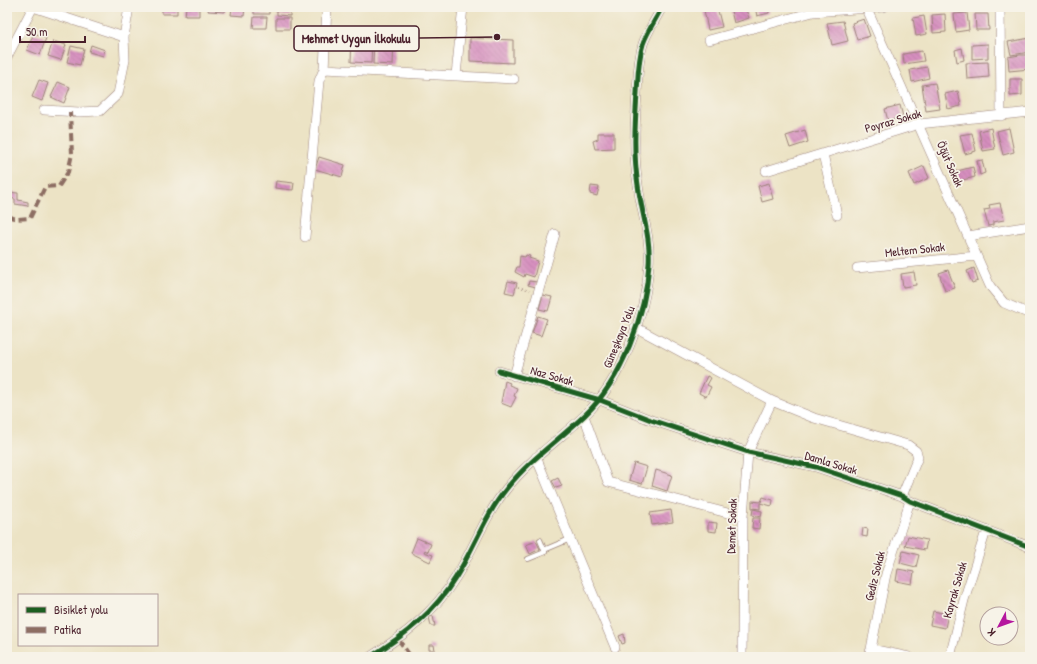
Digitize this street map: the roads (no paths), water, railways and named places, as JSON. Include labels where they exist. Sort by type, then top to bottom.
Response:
[{"type":"street","points":[[7,57],[33,7],[124,37]]},
{"type":"street","points":[[44,110],[79,112],[100,111],[118,94],[125,60],[124,37],[129,7]]},
{"type":"street","points":[[305,237],[318,81],[324,69],[327,7]]},
{"type":"street","points":[[456,75],[463,7]]},
{"type":"street","name":"Güneşkaya Yolu","points":[[370,657],[403,636],[436,606],[456,577],[493,507],[508,487],[536,457],[584,416],[600,400],[621,364],[644,300],[650,262],[646,224],[638,186],[634,147],[638,73],[643,44],[662,7]]},
{"type":"street","points":[[710,40],[813,12],[884,7]]},
{"type":"street","points":[[1000,7],[1000,116]]},
{"type":"street","name":"Öğüt Sokak","points":[[866,8],[990,286],[1004,303],[1030,314]]},
{"type":"street","points":[[324,69],[514,79]]},
{"type":"street","name":"Poyraz Sokak","points":[[766,171],[919,124],[1030,112]]},
{"type":"street","points":[[823,154],[836,215]]},
{"type":"street","points":[[968,236],[1030,226]]},
{"type":"street","points":[[514,376],[555,234]]},
{"type":"street","name":"Meltem Sokak","points":[[857,268],[976,256]]},
{"type":"street","points":[[635,327],[772,401]]},
{"type":"street","name":"Naz Sokak","points":[[499,371],[600,400]]},
{"type":"street","name":"Damla Sokak","points":[[600,400],[651,420],[748,452],[816,467],[906,499],[1030,547]]},
{"type":"street","name":"Demet Sokak","points":[[742,657],[743,516],[748,452],[772,401]]},
{"type":"street","name":"Gediz Sokak","points":[[772,401],[821,420],[908,446],[916,451],[918,457],[886,574],[869,653]]},
{"type":"street","points":[[584,416],[608,482],[743,516]]},
{"type":"street","points":[[536,457],[615,647]]},
{"type":"street","name":"Kayrak Sokak","points":[[950,657],[964,600],[986,531]]},
{"type":"street","points":[[869,653],[909,657]]},
{"type":"lane","points":[[528,559],[544,552],[544,550],[570,539]]},
{"type":"lane","points":[[540,540],[544,550]]},
{"type":"place","name":"Mehmet Uygun İlkokulu","points":[[497,37]]}]
